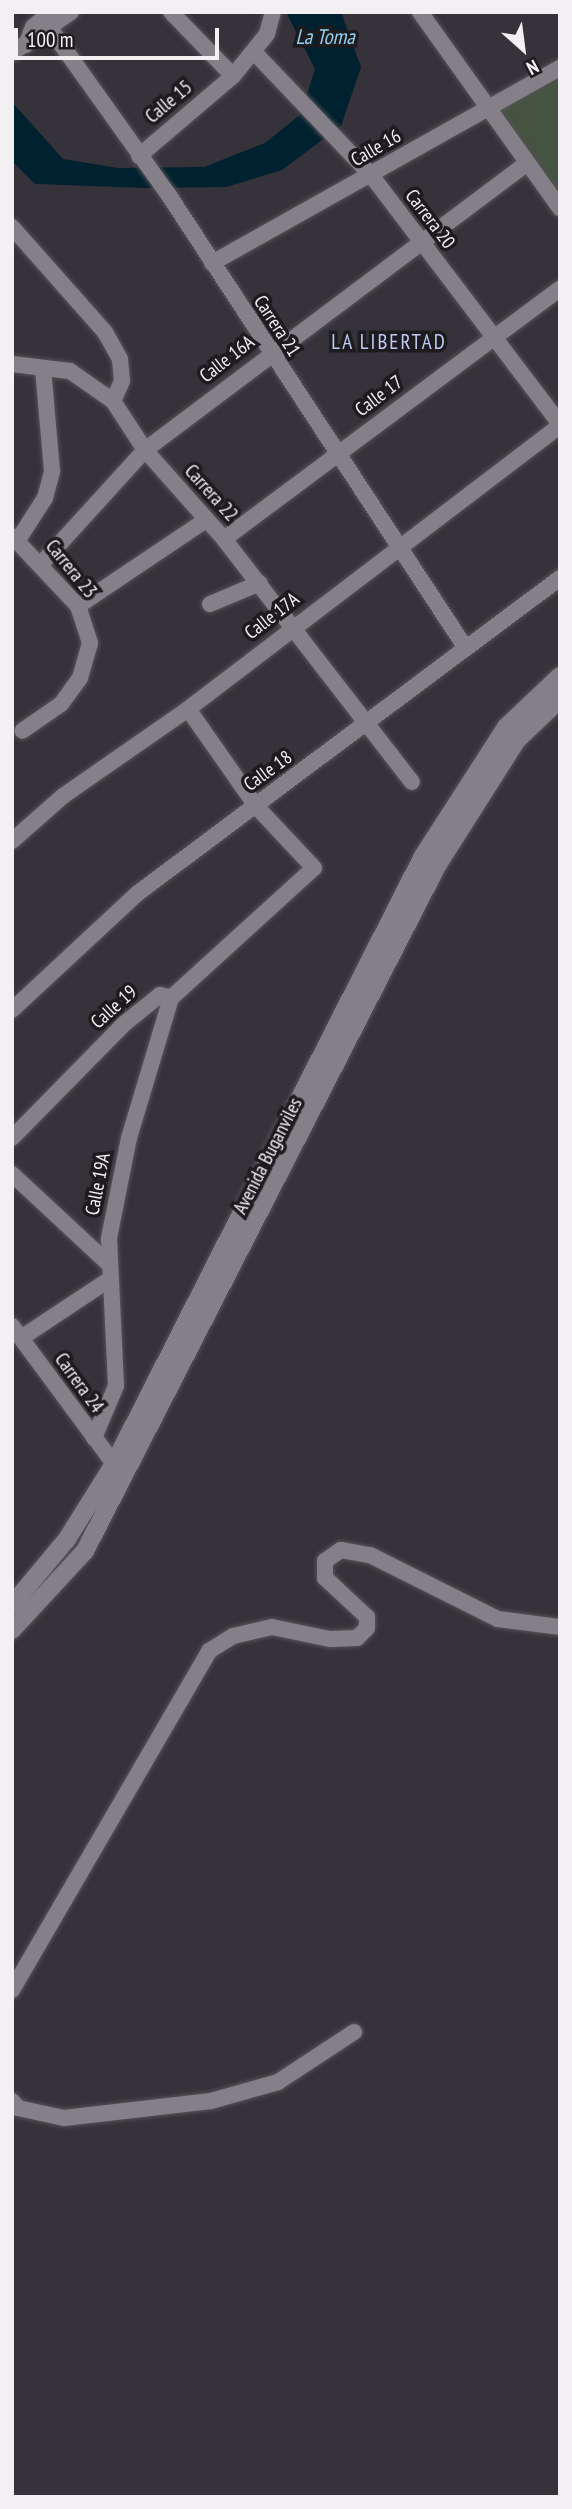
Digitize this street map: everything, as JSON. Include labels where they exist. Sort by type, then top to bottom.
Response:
[{"type":"main road","name":"Avenida Buganviles","points":[[12,1605],[67,1539],[114,1464],[423,856],[506,727],[560,676]]},
{"type":"main road","name":"Avenida Buganviles","points":[[12,1630],[85,1551],[437,866],[517,740],[560,699]]},
{"type":"street","points":[[19,49],[33,27],[50,12]]},
{"type":"street","points":[[19,49],[51,30],[71,12]]},
{"type":"street","points":[[171,12],[233,76]]},
{"type":"street","name":"Calle 15","points":[[142,160],[233,76],[254,52],[272,12]]},
{"type":"street","points":[[420,12],[486,109],[560,208]]},
{"type":"street","name":"Carrera 21","points":[[51,30],[170,197],[335,456],[465,647]]},
{"type":"street","name":"Carrera 20","points":[[254,52],[370,175],[560,425]]},
{"type":"street","name":"Calle 16","points":[[212,263],[560,68]]},
{"type":"street","name":"Calle 16A","points":[[43,562],[145,450],[269,353],[424,245],[527,163]]},
{"type":"street","points":[[12,227],[105,332],[122,381],[113,401],[83,377],[12,364]]},
{"type":"street","name":"Calle 17","points":[[224,538],[560,289]]},
{"type":"street","points":[[15,538],[45,498],[52,471],[43,368]]},
{"type":"street","name":"Carrera 22","points":[[113,401],[145,450],[224,538],[412,782]]},
{"type":"street","name":"Calle 17A","points":[[12,841],[63,796],[188,709],[397,545],[560,425]]},
{"type":"street","points":[[78,606],[206,520]]},
{"type":"street","name":"Carrera 23","points":[[15,538],[43,562],[78,606],[90,643],[80,678],[61,704],[22,731]]},
{"type":"street","name":"Calle 18","points":[[12,1010],[138,893],[560,578]]},
{"type":"street","points":[[210,604],[260,583]]},
{"type":"street","points":[[188,709],[256,806]]},
{"type":"street","name":"Calle 19","points":[[12,1138],[124,1024],[160,995],[171,998],[314,869],[256,806]]},
{"type":"street","name":"Calle 19A","points":[[93,1438],[116,1386],[109,1271],[129,1138],[171,998]]},
{"type":"street","points":[[12,1174],[109,1271],[17,1332]]},
{"type":"street","name":"Carrera 24","points":[[17,1332],[114,1464]]},
{"type":"street","points":[[12,1990],[209,1651],[233,1636],[272,1627],[330,1639],[357,1638],[367,1628],[367,1617],[325,1578],[326,1561],[341,1549],[370,1555],[498,1619],[560,1627]]},
{"type":"street","points":[[12,2101],[18,2108],[64,2118],[212,2101],[278,2082],[354,2032]]},
{"type":"green space","points":[[560,68],[560,208],[486,109]]},
{"type":"water","name":"La Toma","points":[[286,12],[341,12],[361,67],[341,126],[282,170],[226,187],[146,188],[35,184],[12,161],[12,102],[63,159],[118,168],[204,167],[265,143],[301,114],[315,69]]},
{"type":"district","name":"LA LIBERTAD","points":[[389,342]]}]
